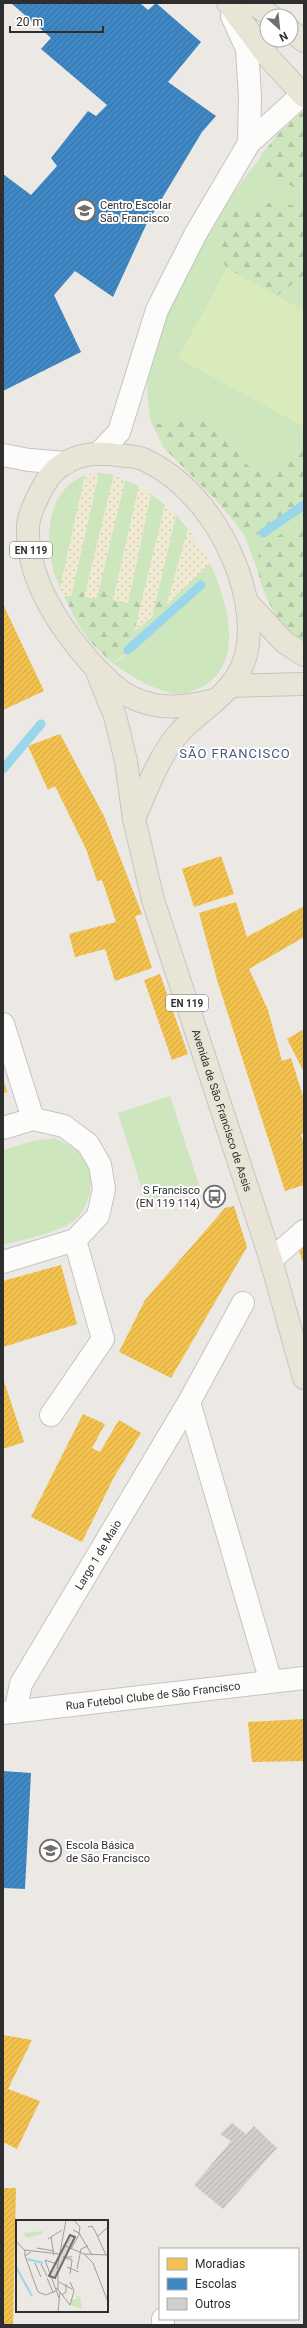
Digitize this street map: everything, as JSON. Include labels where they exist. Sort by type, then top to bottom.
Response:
[{"type":"main road","points":[[227,3],[270,59],[303,95]]},
{"type":"main road","name":"Avenida de São Francisco de Assis","points":[[134,819],[159,764],[179,733],[223,693],[243,664],[249,637],[247,602],[234,561],[217,526],[197,499],[171,475],[142,458],[98,454],[80,455],[56,468],[41,489],[28,525],[32,561],[52,612],[79,650],[105,678],[132,698],[160,706],[184,707],[223,693]]},
{"type":"main road","name":"EN 119","points":[[247,602],[284,642],[304,655]]},
{"type":"main road","name":"Avenida de São Francisco de Assis","points":[[94,666],[115,716],[126,761],[134,819],[153,900],[271,1260],[304,1378]]},
{"type":"main road","name":"EN 119","points":[[223,693],[304,684]]},
{"type":"street","points":[[227,3],[247,49],[250,96],[249,143]]},
{"type":"street","points":[[98,454],[119,432],[157,310],[195,235],[249,143],[303,95]]},
{"type":"street","name":"Avenida de São Francisco de Assis","points":[[3,455],[29,460],[66,462]]},
{"type":"street","points":[[3,1024],[33,1119]]},
{"type":"street","points":[[3,1128],[33,1119],[64,1126],[88,1144],[100,1165],[104,1190],[98,1216],[75,1240],[3,1262]]},
{"type":"street","points":[[271,1260],[304,1231]]},
{"type":"street","points":[[50,1415],[103,1339],[75,1240]]},
{"type":"street","name":"Largo 1 de Maio","points":[[9,1712],[21,1684],[189,1402],[243,1303]]},
{"type":"street","points":[[189,1402],[271,1682]]},
{"type":"street","name":"Rua Futebol Clube de São Francisco","points":[[9,1712],[304,1678]]},
{"type":"green space","points":[[302,112],[304,114],[304,643],[272,609],[244,534],[219,503],[164,448],[151,422],[147,392],[149,351],[175,287],[221,209],[280,132]]},
{"type":"green space","points":[[302,112],[304,114],[304,192],[269,175],[261,155],[280,132]]},
{"type":"green space","points":[[274,202],[296,206],[304,213],[304,275],[277,296],[239,277],[226,267],[221,255],[219,237],[221,227],[226,219],[233,213],[252,206]]},
{"type":"green space","points":[[227,268],[304,311],[304,427],[178,358]]},
{"type":"green space","points":[[211,416],[248,466],[264,471],[281,461],[304,442],[304,505],[247,541],[244,534],[219,503],[164,448],[153,425],[189,417]]},
{"type":"green space","points":[[99,473],[114,475],[84,598],[71,596]]},
{"type":"green space","points":[[85,475],[60,588],[54,573],[51,557],[49,540],[50,524],[54,508],[61,495],[71,483]]},
{"type":"green space","points":[[125,480],[139,486],[113,600],[97,598]]},
{"type":"green space","points":[[151,494],[165,505],[134,632],[128,603]]},
{"type":"green space","points":[[176,515],[188,529],[167,604],[152,617]]},
{"type":"green space","points":[[304,523],[304,643],[283,626],[271,607],[261,584],[257,562],[262,549],[273,539]]},
{"type":"green space","points":[[210,563],[226,609],[229,626],[229,643],[226,658],[219,672],[207,684],[184,694],[166,692],[146,684],[118,667],[101,654],[114,662],[118,661],[153,634],[168,603]]},
{"type":"green space","points":[[99,589],[114,594],[155,597],[169,604],[170,617],[153,634],[114,662],[97,649],[90,641],[73,615],[64,596]]},
{"type":"green space","points":[[170,1096],[199,1185],[146,1202],[118,1113]]},
{"type":"green space","points":[[54,1138],[76,1150],[86,1160],[91,1175],[88,1200],[80,1214],[68,1225],[51,1232],[3,1245],[3,1150],[33,1141]]},
{"type":"sand","points":[[99,473],[71,596],[64,596],[60,588],[85,475]]},
{"type":"sand","points":[[114,475],[125,480],[97,598],[84,598]]},
{"type":"sand","points":[[139,486],[151,494],[128,603],[113,600]]},
{"type":"sand","points":[[165,505],[176,515],[152,617],[134,632]]},
{"type":"sand","points":[[188,529],[210,563],[167,604]]},
{"type":"building: Moradias","points":[[3,604],[44,691],[3,710]]},
{"type":"building: Moradias","points":[[60,734],[104,816],[142,914],[135,916],[152,968],[115,981],[105,949],[75,957],[69,934],[116,922],[102,880],[97,881],[86,849],[55,786],[48,790],[28,746]]},
{"type":"building: Moradias","points":[[221,856],[234,894],[194,907],[182,869]]},
{"type":"building: Moradias","points":[[236,902],[247,937],[304,906],[304,937],[249,969],[268,1010],[282,1061],[291,1058],[304,1099],[304,1133],[301,1134],[304,1145],[304,1185],[285,1191],[218,983],[199,913]]},
{"type":"building: Moradias","points":[[160,974],[188,1054],[172,1060],[144,980]]},
{"type":"building: Moradias","points":[[304,1029],[304,1072],[287,1039]]},
{"type":"building: Moradias","points":[[3,1078],[7,1092],[3,1093]]},
{"type":"building: Moradias","points":[[234,1206],[247,1247],[171,1378],[119,1352],[145,1300],[225,1208]]},
{"type":"building: Moradias","points":[[304,1240],[304,1265],[296,1242]]},
{"type":"building: Moradias","points":[[61,1265],[77,1324],[3,1347],[3,1281]]},
{"type":"building: Moradias","points":[[3,1378],[24,1442],[3,1449]]},
{"type":"building: Moradias","points":[[83,1414],[105,1424],[92,1448],[100,1452],[119,1420],[141,1433],[114,1477],[82,1542],[31,1517]]},
{"type":"building: Moradias","points":[[304,1719],[304,1761],[252,1762],[248,1722]]},
{"type":"building: Moradias","points":[[3,2035],[32,2040],[8,2089],[40,2101],[17,2149],[3,2142]]},
{"type":"building: Moradias","points":[[3,2188],[16,2188],[13,2325],[3,2325]]},
{"type":"building: Escolas","name":"Centro Escolar São Francisco","points":[[11,3],[140,3],[148,10],[156,3],[201,42],[168,82],[216,116],[202,132],[146,225],[113,297],[75,271],[54,295],[81,352],[3,391],[3,174],[31,195],[57,166],[51,158],[88,111],[96,116],[107,105],[41,49],[51,38]]},
{"type":"building: Escolas","points":[[3,1771],[31,1773],[25,1889],[3,1888]]},
{"type":"building: Outros","points":[[232,2123],[246,2134],[254,2126],[277,2148],[223,2209],[194,2185],[231,2141],[220,2134]]},
{"type":"waterway","points":[[263,533],[304,505]]},
{"type":"waterway","points":[[128,650],[201,585]]},
{"type":"waterway","points":[[3,769],[41,724]]},
{"type":"place","name":"Centro Escolar São Francisco","points":[[84,211]]},
{"type":"place","name":"S Francisco (EN 119 114)","points":[[215,1196]]},
{"type":"place","name":"Escola Básica de São Francisco","points":[[51,1851]]},
{"type":"district","name":"SÃO FRANCISCO","points":[[235,753]]}]
